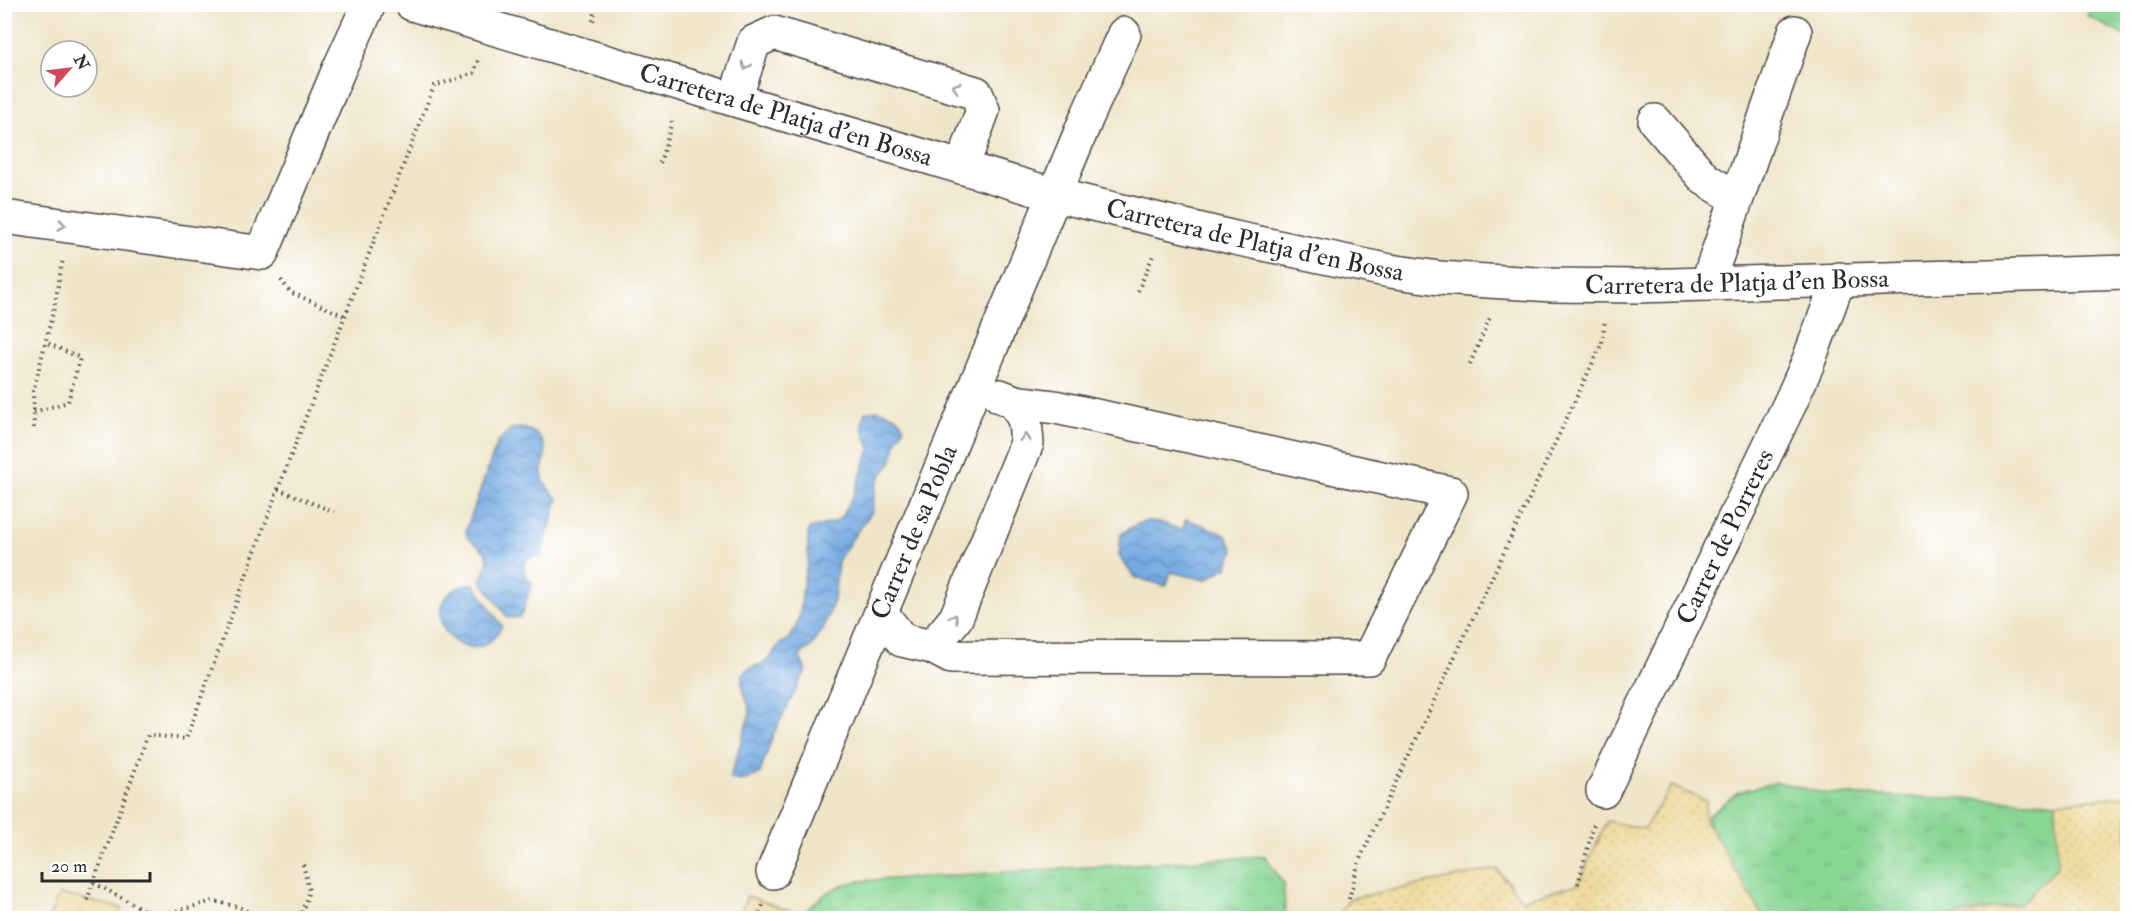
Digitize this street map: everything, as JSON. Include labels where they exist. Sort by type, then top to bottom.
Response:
[{"type":"street","points":[[4,217],[262,253],[339,69],[369,4]]},
{"type":"street","name":"Carretera de Platja d'en Bossa","points":[[412,4],[486,28],[735,99],[1055,195],[1235,238],[1390,271],[1439,278],[1608,286],[2127,272]]},
{"type":"street","points":[[1707,284],[1795,32]]},
{"type":"street","points":[[735,99],[754,42],[774,33],[964,89],[976,93],[983,111],[962,167]]},
{"type":"street","name":"Carrer de sa Pobla","points":[[773,872],[1087,117],[1124,34]]},
{"type":"street","points":[[1655,121],[1705,179],[1736,198]]},
{"type":"street","name":"Carrer de Porreres","points":[[1603,791],[1791,401],[1839,279]]},
{"type":"street","points":[[881,613],[902,640],[932,646],[951,657],[1370,658],[1451,493],[1055,407],[1015,402],[976,387]]},
{"type":"street","points":[[932,646],[956,618],[1027,443],[1025,421],[1015,402]]},
{"type":"path","points":[[87,900],[148,735],[186,739],[278,489],[434,86],[474,73],[486,28]]},
{"type":"path","points":[[660,163],[683,84]]},
{"type":"path","points":[[34,428],[33,392],[54,308],[69,226]]},
{"type":"path","points":[[262,253],[290,292],[345,316]]},
{"type":"path","points":[[1470,364],[1506,282]]},
{"type":"path","points":[[1349,899],[1359,861],[1602,343],[1608,286]]},
{"type":"path","points":[[34,412],[68,402],[80,358],[45,342]]},
{"type":"path","points":[[278,489],[334,513]]},
{"type":"path","points":[[1578,884],[1603,791]]},
{"type":"path","points":[[300,918],[309,891],[303,864]]},
{"type":"path","points":[[94,883],[144,910],[165,914],[213,901],[239,907],[261,918]]},
{"type":"green space","points":[[2094,4],[2127,5],[2127,37],[2087,16]]},
{"type":"green space","points":[[1777,782],[1828,794],[2056,802],[2058,866],[2022,903],[1945,918],[1764,918],[1725,856],[1706,818],[1738,792]]},
{"type":"green space","points":[[1265,856],[1284,884],[1285,918],[799,918],[828,893],[860,881]]},
{"type":"sand","points":[[1671,786],[1706,801],[1705,819],[1764,918],[1337,918],[1349,899],[1497,869],[1522,900],[1578,884],[1607,821],[1644,829]]},
{"type":"sand","points":[[2127,796],[2127,918],[1945,918],[2022,903],[2058,866],[2056,802]]},
{"type":"sand","points":[[59,894],[122,908],[118,918],[49,918]]},
{"type":"sand","points":[[747,896],[801,915],[799,918],[738,918]]},
{"type":"water","points":[[876,410],[893,415],[904,428],[897,440],[892,461],[880,477],[876,487],[872,512],[838,561],[834,600],[823,629],[800,658],[806,670],[774,733],[760,773],[745,780],[734,780],[730,778],[750,713],[742,685],[742,676],[747,670],[768,660],[779,645],[794,631],[799,617],[808,561],[809,529],[835,522],[841,517],[854,494],[870,449],[862,425],[865,412]]},
{"type":"water","points":[[511,429],[530,430],[542,440],[545,450],[543,479],[558,499],[541,557],[529,558],[524,564],[525,573],[532,583],[523,612],[520,617],[508,618],[481,581],[487,565],[487,555],[467,537],[466,530],[498,441]]},
{"type":"water","points":[[1186,519],[1225,534],[1234,550],[1227,567],[1206,580],[1171,572],[1166,586],[1134,577],[1119,556],[1121,534],[1137,524],[1150,521],[1182,530]]},
{"type":"water","points":[[468,584],[474,584],[502,626],[488,642],[473,648],[459,644],[448,635],[441,621],[441,607],[449,593]]}]
